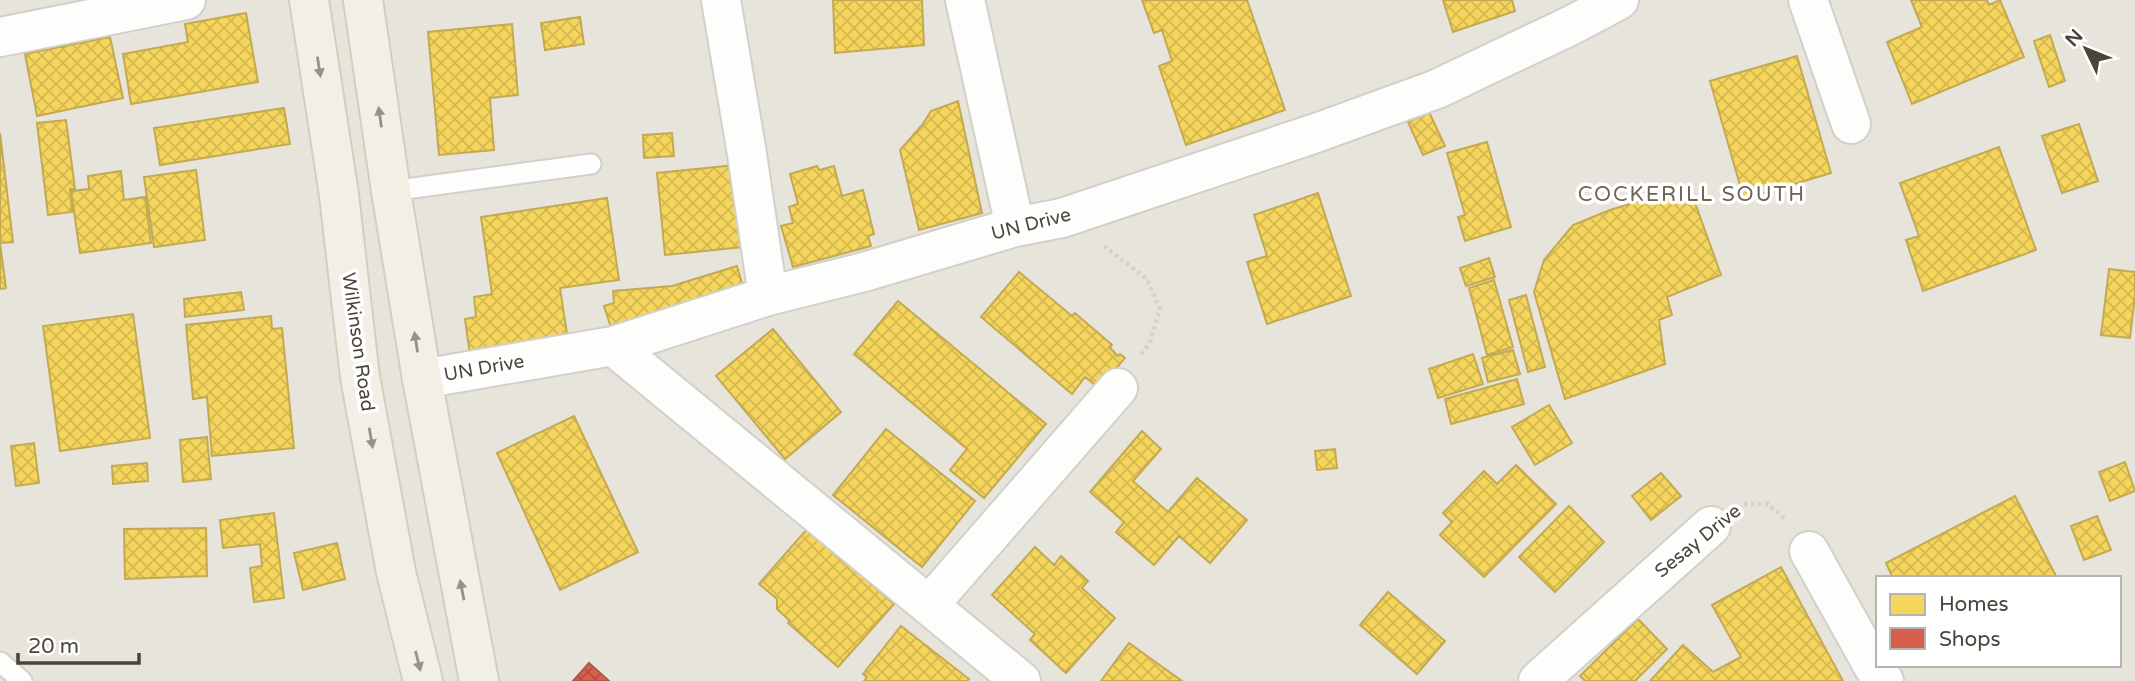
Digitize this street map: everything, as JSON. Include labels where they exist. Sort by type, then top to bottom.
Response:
[{"type":"main road","name":"Wilkinson Road","points":[[309,0],[339,195],[360,377],[396,572],[423,681]]},
{"type":"main road","points":[[363,0],[422,379],[479,681]]},
{"type":"street","points":[[0,37],[186,0]]},
{"type":"street","points":[[721,0],[768,296]]},
{"type":"street","points":[[965,0],[1015,227]]},
{"type":"street","name":"UN Drive","points":[[422,379],[613,346],[768,296],[1015,227],[1062,218],[1437,89],[1619,0]]},
{"type":"street","points":[[1808,0],[1851,124]]},
{"type":"street","points":[[613,346],[1021,681]]},
{"type":"street","points":[[929,605],[1118,388]]},
{"type":"street","name":"Sesay Drive","points":[[1538,681],[1711,526]]},
{"type":"street","points":[[1810,551],[1873,666],[1884,681]]},
{"type":"lane","points":[[391,191],[591,164]]},
{"type":"lane","points":[[0,662],[22,681]]},
{"type":"path","points":[[1062,218],[1124,259],[1147,279],[1160,309],[1150,342],[1118,388]]},
{"type":"path","name":"Sesay Drive","points":[[1711,526],[1746,503],[1768,504],[1784,518],[1810,551]]},
{"type":"shaded area","points":[[0,0],[2135,0],[2135,681],[0,681]]},
{"type":"building: Homes","points":[[833,0],[922,0],[924,45],[835,53]]},
{"type":"building: Homes","points":[[1142,0],[1247,0],[1285,110],[1186,145],[1159,66],[1172,61],[1162,30],[1154,33]]},
{"type":"building: Homes","points":[[1443,0],[1512,0],[1515,11],[1453,32]]},
{"type":"building: Homes","points":[[1911,0],[1987,0],[1989,5],[2000,0],[2024,57],[1912,104],[1887,42],[1922,27]]},
{"type":"building: Homes","points":[[246,13],[258,82],[131,104],[123,54],[188,42],[185,24]]},
{"type":"building: Homes","points":[[580,17],[584,44],[545,50],[541,23]]},
{"type":"building: Homes","points":[[512,24],[518,95],[490,98],[494,150],[439,155],[428,32]]},
{"type":"building: Homes","points":[[2050,35],[2065,81],[2049,87],[2034,41]]},
{"type":"building: Homes","points":[[110,37],[123,98],[37,116],[25,54]]},
{"type":"building: Homes","points":[[1797,56],[1831,173],[1744,199],[1710,81]]},
{"type":"building: Homes","points":[[958,101],[982,213],[919,230],[900,150],[931,111]]},
{"type":"building: Homes","points":[[284,108],[290,144],[160,165],[154,128]]},
{"type":"building: Homes","points":[[1429,112],[1445,146],[1423,155],[1408,122]]},
{"type":"building: Homes","points":[[66,120],[75,189],[70,189],[72,212],[48,215],[37,123]]},
{"type":"building: Homes","points":[[2079,124],[2098,181],[2062,193],[2042,136]]},
{"type":"building: Homes","points":[[0,133],[13,242],[0,243]]},
{"type":"building: Homes","points":[[672,133],[674,156],[644,158],[643,135]]},
{"type":"building: Homes","points":[[1487,142],[1511,227],[1465,241],[1458,217],[1465,215],[1447,153]]},
{"type":"building: Homes","points":[[1999,147],[2036,250],[1923,291],[1906,240],[1919,236],[1900,183]]},
{"type":"building: Homes","points":[[735,165],[743,247],[665,255],[657,173]]},
{"type":"building: Homes","points":[[817,166],[819,170],[834,166],[842,196],[863,190],[874,234],[868,236],[871,246],[793,267],[781,226],[793,223],[789,207],[798,204],[790,174]]},
{"type":"building: Homes","points":[[196,170],[205,240],[154,247],[144,177]]},
{"type":"building: Homes","points":[[121,171],[124,200],[145,197],[151,243],[80,253],[71,191],[89,189],[88,176]]},
{"type":"building: Homes","points":[[1689,186],[1721,275],[1667,297],[1672,315],[1659,320],[1665,364],[1565,399],[1534,292],[1544,260],[1573,225],[1610,210]]},
{"type":"building: Homes","points":[[1318,193],[1351,296],[1267,324],[1247,262],[1267,256],[1254,215]]},
{"type":"building: Homes","points":[[607,198],[619,280],[560,288],[569,347],[471,362],[465,319],[476,317],[474,297],[492,294],[481,217]]},
{"type":"building: Homes","points":[[0,243],[6,288],[0,289]]},
{"type":"building: Homes","points":[[1489,258],[1495,277],[1466,286],[1460,268]]},
{"type":"building: Homes","points":[[737,266],[746,297],[614,337],[604,306],[614,303],[613,291],[672,286]]},
{"type":"building: Homes","points":[[2109,269],[2135,272],[2130,338],[2101,335]]},
{"type":"building: Homes","points":[[1019,272],[1072,316],[1075,313],[1112,345],[1110,348],[1118,356],[1120,354],[1125,358],[1099,388],[1085,377],[1072,394],[981,317]]},
{"type":"building: Homes","points":[[1494,280],[1513,347],[1487,355],[1469,288]]},
{"type":"building: Homes","points":[[241,292],[244,310],[185,317],[184,299]]},
{"type":"building: Homes","points":[[1526,295],[1545,367],[1528,372],[1509,300]]},
{"type":"building: Homes","points":[[898,301],[1046,424],[984,498],[950,470],[967,449],[854,354]]},
{"type":"building: Homes","points":[[133,314],[150,438],[60,451],[43,326]]},
{"type":"building: Homes","points":[[271,316],[272,329],[282,328],[294,448],[212,456],[207,397],[193,399],[186,325]]},
{"type":"building: Homes","points":[[773,329],[841,412],[785,459],[716,376]]},
{"type":"building: Homes","points":[[1513,350],[1520,374],[1488,382],[1482,358]]},
{"type":"building: Homes","points":[[1473,354],[1483,384],[1438,398],[1429,369]]},
{"type":"building: Homes","points":[[1517,379],[1524,404],[1451,424],[1445,399]]},
{"type":"building: Homes","points":[[1549,405],[1572,443],[1535,465],[1512,427]]},
{"type":"building: Homes","points":[[574,416],[638,552],[560,590],[497,453]]},
{"type":"building: Homes","points":[[886,429],[975,501],[922,567],[833,495]]},
{"type":"building: Homes","points":[[1142,431],[1161,449],[1133,481],[1168,512],[1197,478],[1247,520],[1210,563],[1179,536],[1154,565],[1116,532],[1124,522],[1090,492]]},
{"type":"building: Homes","points":[[207,437],[211,479],[183,482],[180,440]]},
{"type":"building: Homes","points":[[34,443],[39,483],[16,486],[11,446]]},
{"type":"building: Homes","points":[[1335,449],[1337,468],[1317,470],[1315,451]]},
{"type":"building: Homes","points":[[2125,462],[2135,491],[2110,501],[2099,472]]},
{"type":"building: Homes","points":[[147,463],[148,481],[113,484],[112,466]]},
{"type":"building: Homes","points":[[1516,465],[1556,504],[1484,577],[1440,535],[1452,522],[1443,513],[1484,471],[1497,484]]},
{"type":"building: Homes","points":[[1661,473],[1681,496],[1651,520],[1632,496]]},
{"type":"building: Homes","points":[[2015,496],[2056,576],[1892,576],[1886,563]]},
{"type":"building: Homes","points":[[1569,506],[1604,542],[1555,592],[1519,557]]},
{"type":"building: Homes","points":[[274,513],[284,598],[254,602],[250,568],[262,566],[260,544],[223,548],[220,520]]},
{"type":"building: Homes","points":[[2097,516],[2111,550],[2084,560],[2071,526]]},
{"type":"building: Homes","points":[[206,528],[207,576],[125,579],[124,529]]},
{"type":"building: Homes","points":[[808,528],[894,604],[838,667],[788,623],[790,621],[777,609],[777,599],[759,584]]},
{"type":"building: Homes","points":[[337,543],[345,579],[303,590],[294,553]]},
{"type":"building: Homes","points":[[1035,547],[1054,565],[1061,556],[1088,581],[1082,588],[1115,618],[1066,673],[1030,640],[1035,634],[992,595]]},
{"type":"building: Homes","points":[[1781,567],[1843,681],[1650,681],[1683,645],[1713,672],[1741,657],[1712,605]]},
{"type":"building: Homes","points":[[1388,592],[1445,641],[1417,674],[1360,625]]},
{"type":"building: Homes","points":[[1638,619],[1667,649],[1635,681],[1585,681],[1580,676]]},
{"type":"building: Homes","points":[[901,626],[969,679],[864,681],[867,677],[863,674]]},
{"type":"building: Homes","points":[[1129,643],[1182,681],[1101,681]]},
{"type":"building: Shops","points":[[589,663],[609,681],[573,681]]},
{"type":"district","name":"COCKERILL SOUTH","points":[[1692,194]]}]
